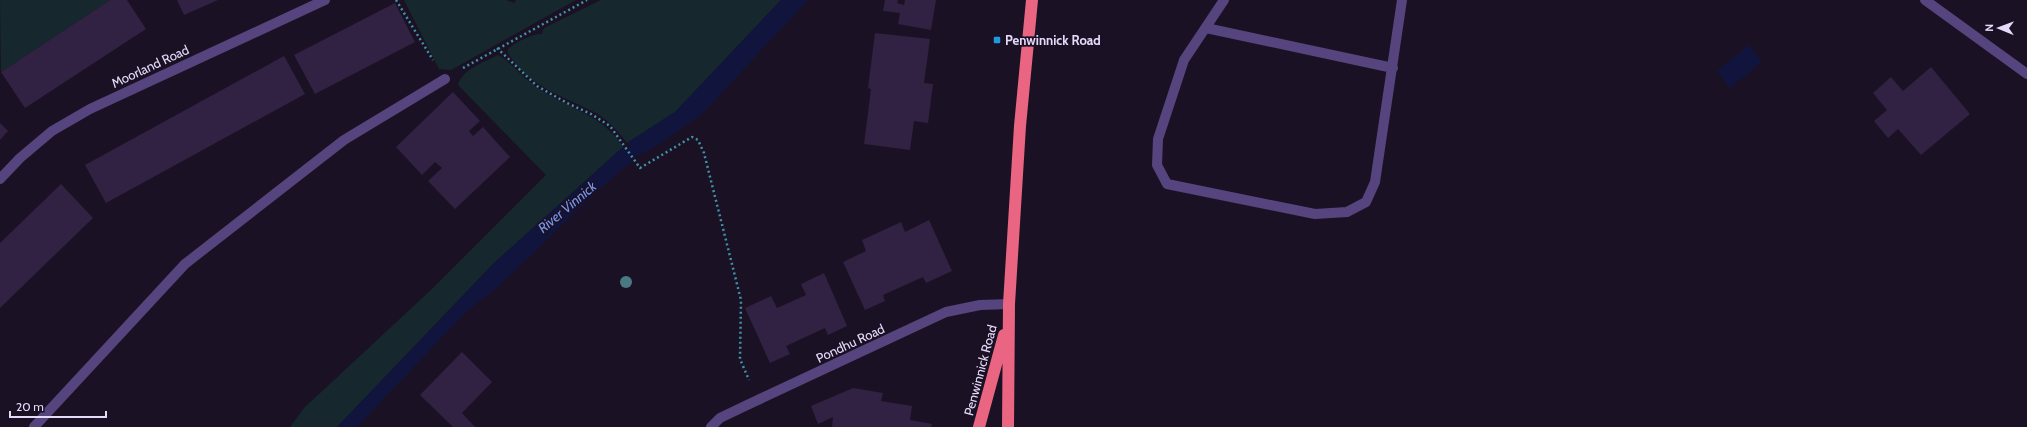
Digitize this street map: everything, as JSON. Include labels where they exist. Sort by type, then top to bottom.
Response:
[{"type":"highway","name":"Penwinnick Road","points":[[1008,427],[1008,304],[1020,126],[1032,0]]},
{"type":"highway","name":"Penwinnick Road","points":[[979,427],[1008,320]]},
{"type":"street","name":"Moorland Road","points":[[0,179],[20,158],[52,131],[90,109],[325,0]]},
{"type":"street","points":[[1224,0],[1184,60],[1158,139],[1157,165],[1167,184],[1315,214],[1347,212],[1366,202],[1375,182],[1402,0]]},
{"type":"street","points":[[1925,0],[2027,74]]},
{"type":"street","points":[[1206,28],[1392,68]]},
{"type":"street","points":[[34,427],[185,264],[339,144],[445,79]]},
{"type":"street","name":"Pondhu Road","points":[[711,427],[720,418],[946,312],[980,305],[1008,304]]},
{"type":"path","points":[[396,0],[445,79],[497,48],[587,0]]},
{"type":"path","points":[[497,48],[537,86],[567,103],[591,114],[610,126],[640,168],[692,137],[698,140],[704,153],[741,300],[740,360],[749,382],[762,399]]},
{"type":"green space","points":[[0,0],[110,0],[1,72]]},
{"type":"green space","points":[[404,0],[506,0],[514,3],[516,0],[576,0],[451,70],[439,69]]},
{"type":"green space","points":[[601,0],[781,0],[675,112],[627,143],[605,119],[596,113],[559,96],[536,82],[516,65],[508,53],[508,49],[519,41],[533,35],[542,34],[544,28]]},
{"type":"green space","points":[[498,55],[507,61],[527,80],[543,91],[593,118],[604,126],[614,135],[623,147],[494,263],[337,427],[290,427],[304,408],[432,289],[546,175],[458,85],[460,79],[469,70]]},
{"type":"water","points":[[781,0],[808,0],[703,113],[660,144],[637,156],[627,143],[675,112]]},
{"type":"water","points":[[1749,45],[1762,62],[1730,88],[1717,71]]},
{"type":"water","points":[[623,147],[632,161],[594,194],[500,285],[466,312],[357,427],[337,427],[494,263]]},
{"type":"building","points":[[110,0],[127,0],[146,29],[25,108],[1,72]]},
{"type":"building","points":[[177,0],[218,0],[184,15]]},
{"type":"building","points":[[885,0],[898,0],[897,3],[904,5],[905,0],[936,0],[931,30],[898,24],[900,13],[883,11]]},
{"type":"building","points":[[395,3],[415,42],[315,94],[294,55]]},
{"type":"building","points":[[875,33],[930,39],[924,83],[933,84],[928,123],[914,121],[910,150],[864,144],[871,89],[868,88]]},
{"type":"building","points":[[284,56],[305,94],[106,203],[85,165]]},
{"type":"building","points":[[1931,67],[1970,114],[1921,155],[1898,129],[1888,138],[1874,121],[1887,110],[1873,93],[1891,77],[1903,91]]},
{"type":"building","points":[[453,92],[480,121],[469,131],[473,136],[483,127],[510,157],[455,209],[428,181],[442,168],[435,162],[422,175],[396,147]]},
{"type":"building","points":[[0,123],[8,131],[0,140]]},
{"type":"building","points":[[61,184],[93,218],[0,308],[0,243]]},
{"type":"building","points":[[929,220],[952,271],[926,283],[923,277],[883,295],[885,301],[865,310],[843,262],[866,251],[862,240],[901,222],[905,232]]},
{"type":"building","points":[[824,273],[847,326],[828,335],[825,328],[786,346],[790,354],[770,363],[745,308],[771,296],[777,308],[806,295],[801,284]]},
{"type":"building","points":[[462,352],[492,382],[462,413],[475,427],[453,427],[420,395]]},
{"type":"building","points":[[853,388],[883,393],[881,401],[912,406],[910,420],[932,424],[931,427],[832,427],[833,417],[818,424],[811,406]]},
{"type":"waterway","name":"River Vinnick","points":[[619,163],[643,143]]},
{"type":"place","name":"Penwinnick Road","points":[[997,40]]}]
